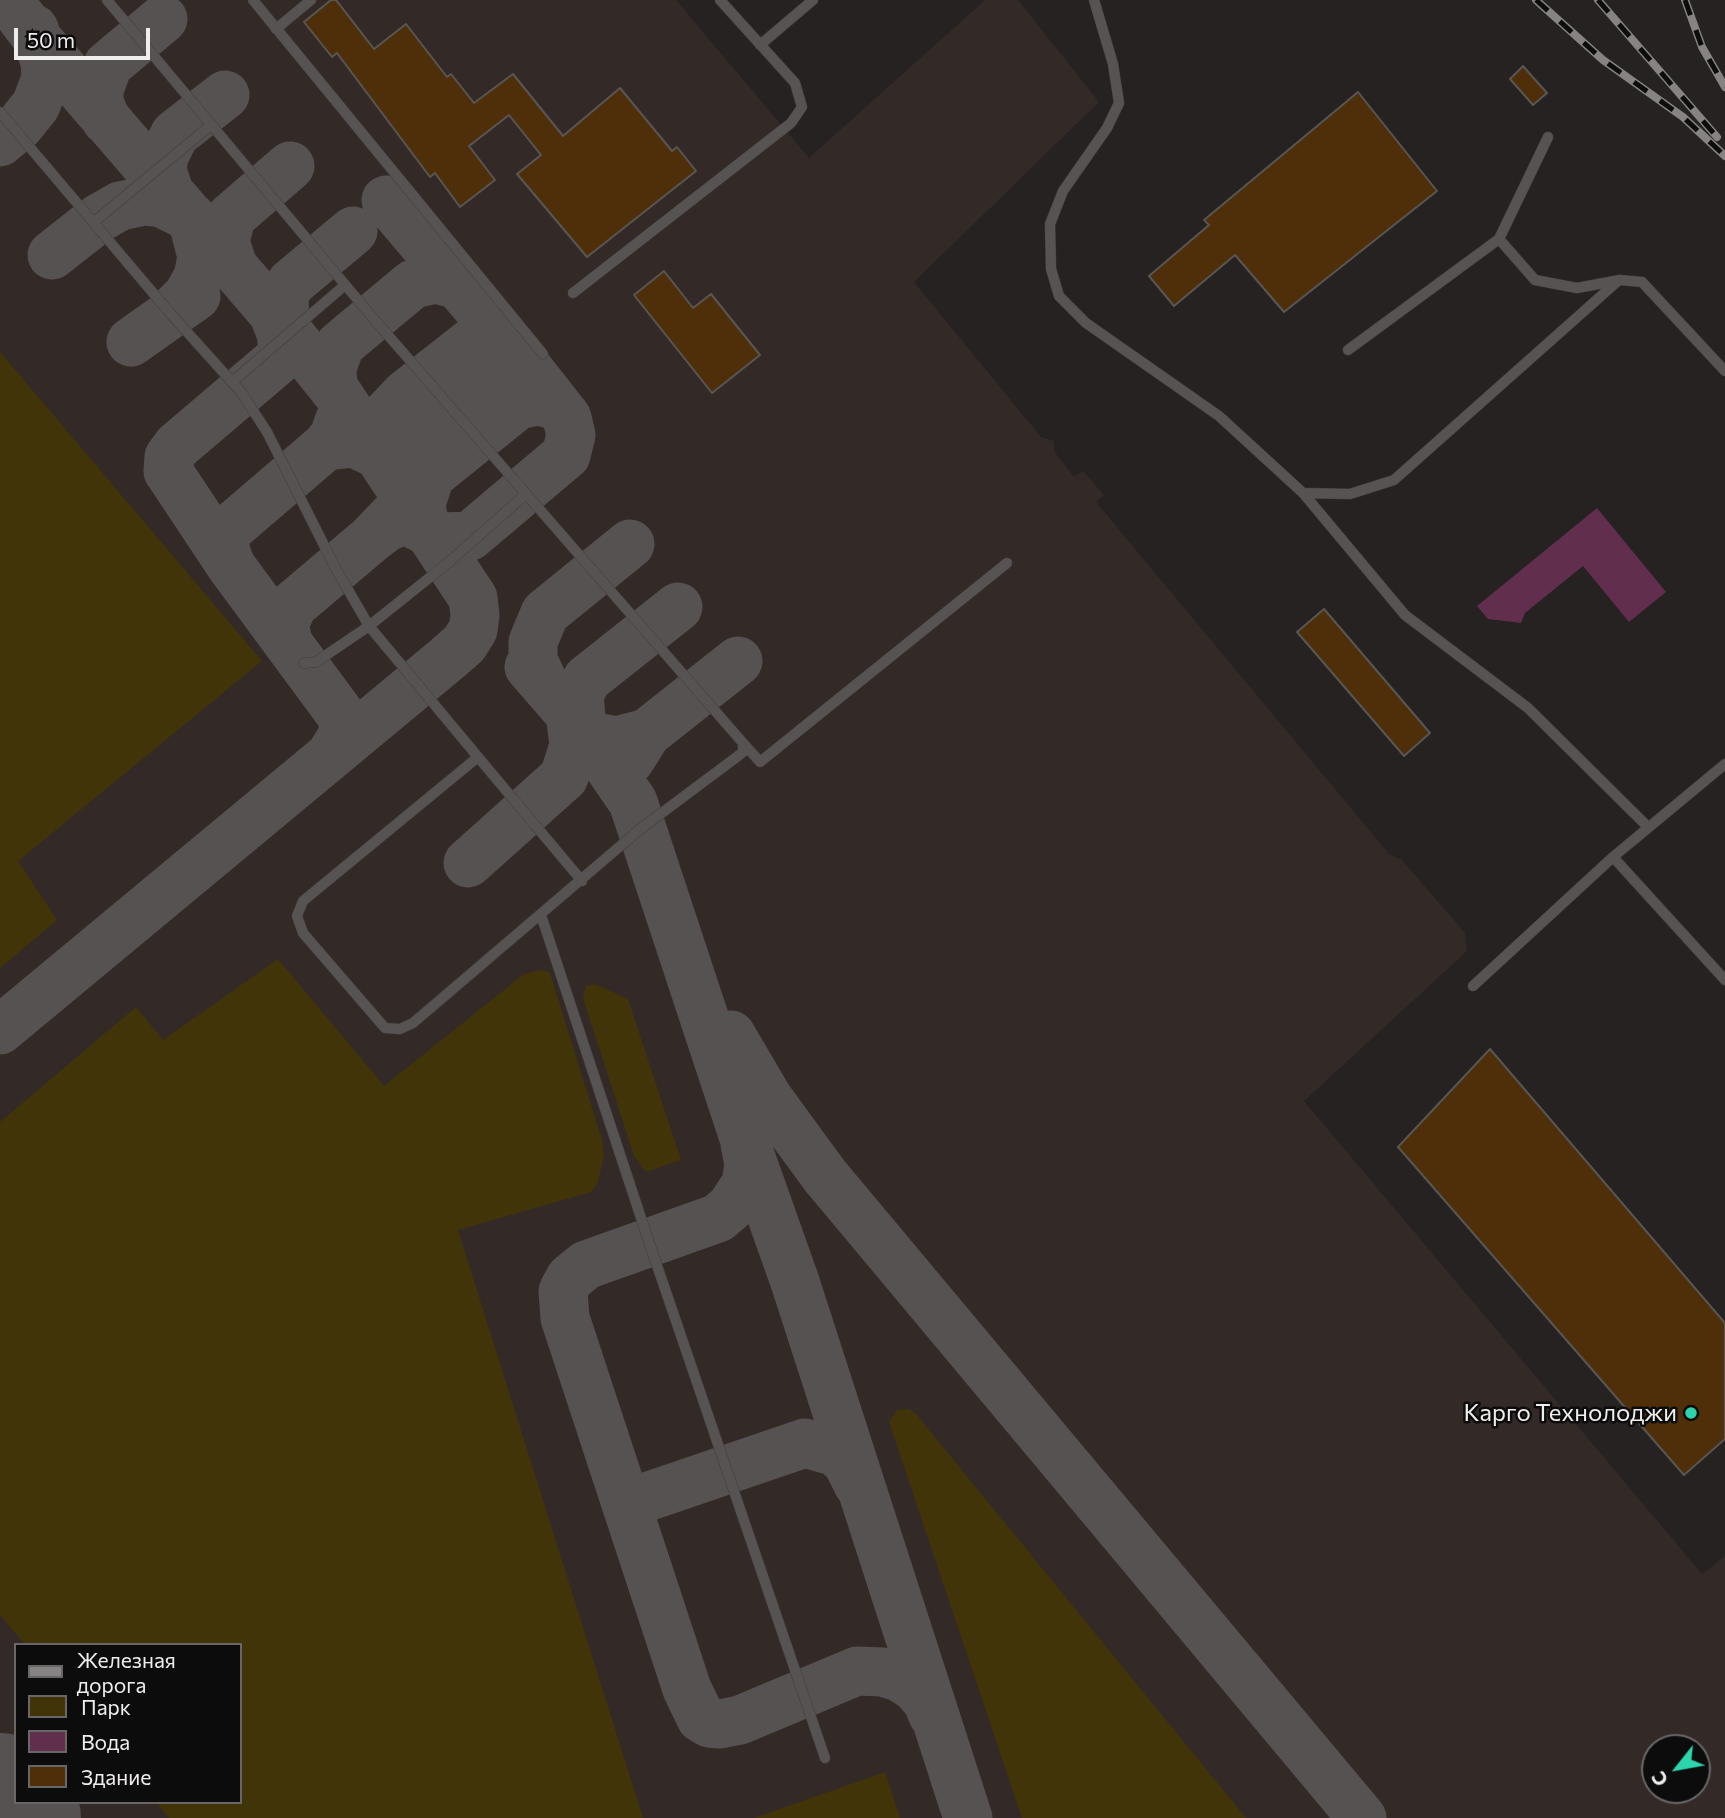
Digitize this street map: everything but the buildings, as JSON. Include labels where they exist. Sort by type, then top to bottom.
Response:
[{"type":"lane","points":[[107,0],[345,285],[760,762],[1007,563]]},
{"type":"lane","points":[[253,0],[543,354]]},
{"type":"lane","points":[[276,29],[311,0]]},
{"type":"lane","points":[[573,293],[791,123],[802,107],[795,83],[720,0]]},
{"type":"lane","points":[[760,45],[814,0]]},
{"type":"lane","points":[[1094,0],[1113,64],[1119,103],[1107,128],[1063,191],[1050,224],[1051,269],[1059,296],[1086,323],[1219,416],[1303,493],[1405,615],[1528,708],[1648,827]]},
{"type":"lane","points":[[0,111],[170,313],[232,382],[267,432],[336,569],[369,625],[582,881]]},
{"type":"lane","points":[[94,222],[211,125]]},
{"type":"lane","points":[[1348,350],[1499,239],[1548,137]]},
{"type":"lane","points":[[1499,239],[1535,280],[1577,288],[1620,280],[1642,282],[1725,371]]},
{"type":"lane","points":[[1303,493],[1350,494],[1394,480],[1620,280]]},
{"type":"lane","points":[[232,382],[345,285]]},
{"type":"lane","points":[[303,663],[316,662],[369,625],[449,562],[526,494]]},
{"type":"lane","points":[[478,757],[303,901],[297,916],[303,933],[385,1028],[400,1029],[413,1023],[639,830],[738,757],[743,752],[743,743]]},
{"type":"lane","points":[[1473,986],[1613,857],[1725,764]]},
{"type":"lane","points":[[1613,857],[1725,980]]},
{"type":"lane","points":[[541,915],[825,1758]]},
{"type":"shaded area","points":[[0,0],[676,0],[809,158],[985,0],[1018,0],[1099,102],[914,282],[1041,437],[1054,441],[1054,451],[1074,477],[1083,471],[1104,495],[1096,502],[1389,854],[1402,860],[1465,933],[1467,951],[1304,1101],[1702,1574],[1725,1556],[1725,1818],[0,1818]]},
{"type":"green space","points":[[0,352],[262,661],[18,861],[57,920],[0,968]]},
{"type":"green space","points":[[278,959],[384,1086],[524,974],[541,970],[550,973],[602,1140],[604,1155],[598,1182],[591,1192],[458,1230],[643,1818],[169,1818],[158,1804],[242,1804],[242,1643],[23,1643],[0,1615],[0,1122],[136,1007],[163,1040]]},
{"type":"green space","points":[[595,984],[628,999],[681,1160],[646,1172],[634,1156],[583,998],[586,986]]},
{"type":"green space","points":[[909,1409],[916,1414],[1246,1818],[1022,1818],[889,1422],[897,1410]]},
{"type":"green space","points":[[885,1772],[900,1818],[754,1818]]},
{"type":"water","points":[[1597,508],[1666,592],[1629,622],[1583,566],[1525,613],[1521,623],[1488,619],[1477,606]]},
{"type":"taxiway","points":[[0,1030],[448,658],[464,644],[473,630],[475,615],[473,598],[338,394],[273,313],[39,41],[8,0]]},
{"type":"taxiway","points":[[106,120],[99,102],[99,90],[108,65],[163,19]]},
{"type":"taxiway","points":[[0,142],[19,126],[36,105],[46,78],[45,62],[34,29]]},
{"type":"taxiway","points":[[169,192],[162,170],[164,156],[175,134],[225,95]]},
{"type":"taxiway","points":[[233,266],[225,242],[231,217],[290,166]]},
{"type":"taxiway","points":[[386,200],[514,351]]},
{"type":"taxiway","points":[[99,218],[120,206],[144,201],[162,203],[192,218],[202,257],[198,277],[188,295],[170,313]]},
{"type":"taxiway","points":[[52,255],[94,222]]},
{"type":"taxiway","points":[[285,329],[284,296],[291,283],[353,231]]},
{"type":"taxiway","points":[[333,388],[332,368],[340,345],[413,284],[435,279],[457,284]]},
{"type":"taxiway","points":[[131,342],[196,296]]},
{"type":"taxiway","points":[[273,313],[281,333],[283,348],[278,360],[177,446],[169,457],[168,471],[231,566],[341,715],[345,732],[332,753]]},
{"type":"taxiway","points":[[326,446],[354,443],[379,455],[380,434],[386,415],[406,394],[472,342],[492,340],[514,351],[524,367],[524,388]]},
{"type":"taxiway","points":[[371,539],[387,527],[405,520],[440,537],[470,536],[566,455],[571,435],[567,418],[519,357]]},
{"type":"taxiway","points":[[407,497],[399,475],[401,451],[411,439],[492,377]]},
{"type":"taxiway","points":[[425,529],[421,504],[430,476],[518,405],[537,401],[557,405]]},
{"type":"taxiway","points":[[231,566],[224,547],[228,530],[326,446],[334,436],[340,419]]},
{"type":"taxiway","points":[[288,642],[284,624],[293,605],[371,539],[393,516]]},
{"type":"taxiway","points":[[544,684],[533,660],[533,642],[545,613],[630,544]]},
{"type":"taxiway","points":[[647,733],[617,741],[594,737],[582,728],[579,695],[587,679],[678,607]]},
{"type":"taxiway","points":[[630,760],[647,733],[738,661]]},
{"type":"taxiway","points":[[529,667],[582,728],[633,802],[745,1141],[795,1282],[968,1818]]},
{"type":"taxiway","points":[[468,863],[564,777],[574,745],[570,713]]},
{"type":"taxiway","points":[[731,1035],[768,1098],[825,1176],[1362,1818]]},
{"type":"taxiway","points":[[745,1144],[749,1164],[746,1184],[731,1207],[718,1218],[586,1265],[570,1278],[563,1291],[565,1318],[687,1689],[701,1718],[709,1723],[720,1724],[740,1720],[857,1671],[882,1672],[899,1677],[915,1687],[927,1701],[933,1715]]},
{"type":"taxiway","points":[[626,1504],[805,1443],[836,1452],[847,1462],[858,1484]]},
{"type":"runway","points":[[0,1794],[20,1818]]},
{"type":"railway","points":[[1536,0],[1603,60],[1683,117],[1725,156]]},
{"type":"railway","points":[[1598,0],[1717,137]]},
{"type":"railway","points":[[1685,0],[1702,47],[1725,87]]},
{"type":"place","name":"Карго Технолоджи","points":[[1691,1413]]}]
